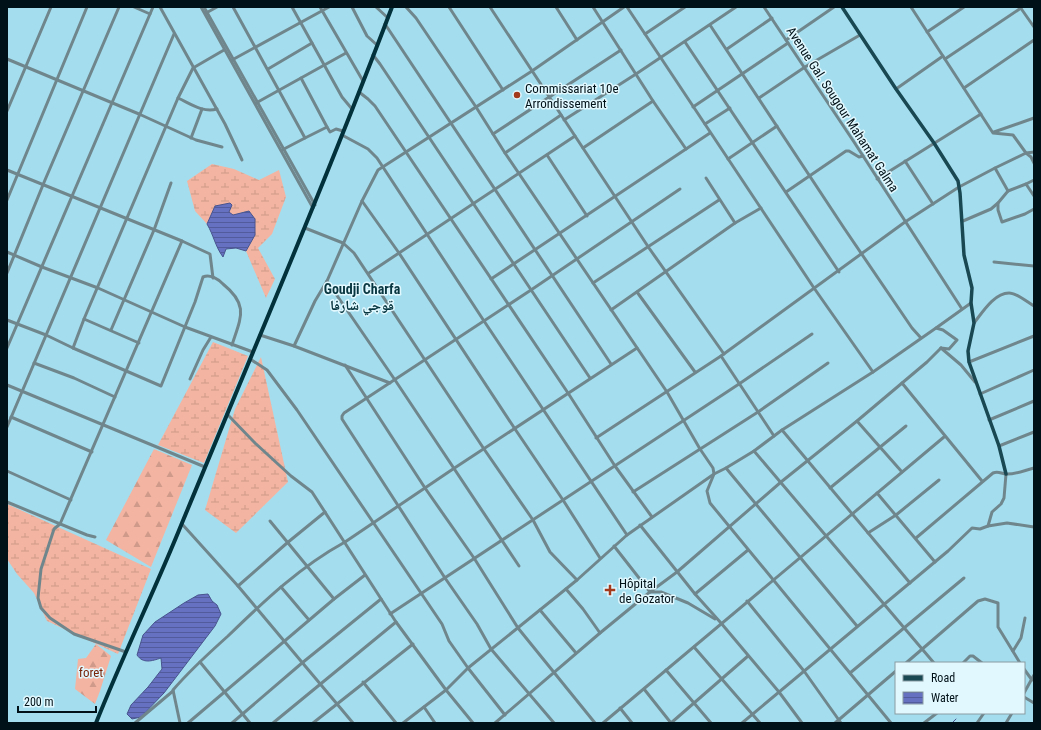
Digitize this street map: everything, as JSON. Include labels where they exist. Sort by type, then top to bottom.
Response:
[{"type":"highway","points":[[96,723],[182,524],[314,207],[392,7]]},
{"type":"main road","points":[[842,7],[896,89],[934,143],[958,182],[963,221],[964,255],[972,288],[971,303],[974,323],[968,351],[975,382],[999,446],[1006,474]]},
{"type":"street","points":[[7,111],[51,7]]},
{"type":"street","points":[[7,200],[87,7]]},
{"type":"street","points":[[7,272],[119,7]]},
{"type":"street","points":[[134,7],[150,14]]},
{"type":"street","points":[[7,348],[153,7]]},
{"type":"street","points":[[160,7],[217,109],[242,160]]},
{"type":"street","points":[[201,7],[206,13],[314,207]]},
{"type":"street","points":[[204,7],[224,50],[232,60]]},
{"type":"street","points":[[206,13],[217,7]]},
{"type":"street","points":[[233,7],[305,138]]},
{"type":"street","points":[[292,7],[342,97],[352,109]]},
{"type":"street","points":[[320,7],[363,81]]},
{"type":"street","points":[[232,60],[329,7]]},
{"type":"street","points":[[352,7],[367,36],[377,45]]},
{"type":"street","points":[[376,7],[388,18]]},
{"type":"street","points":[[406,7],[416,18],[518,173],[667,392],[683,421],[713,468],[714,474],[707,491],[710,504],[730,526],[772,580],[892,723]]},
{"type":"street","points":[[449,7],[503,90]]},
{"type":"street","points":[[490,7],[649,248],[723,355],[739,384],[774,436]]},
{"type":"street","points":[[556,7],[577,40]]},
{"type":"street","points":[[593,7],[653,101],[686,149]]},
{"type":"street","points":[[294,346],[315,301],[327,281],[375,174],[382,166],[532,71],[624,7]]},
{"type":"street","points":[[627,7],[814,288],[873,372]]},
{"type":"street","points":[[645,34],[685,7]]},
{"type":"street","points":[[564,120],[685,42],[736,7]]},
{"type":"street","name":"Avenue Gal. Sougour Mahamat Galma","points":[[764,7],[805,67],[962,309]]},
{"type":"street","points":[[693,107],[834,7]]},
{"type":"street","points":[[911,7],[993,133]]},
{"type":"street","points":[[927,32],[964,7]]},
{"type":"street","points":[[896,89],[1021,7],[1034,27]]},
{"type":"street","points":[[727,49],[772,18]]},
{"type":"street","points":[[385,24],[611,364]]},
{"type":"street","points":[[710,25],[844,228],[912,328],[922,338]]},
{"type":"street","points":[[7,427],[174,34]]},
{"type":"street","points":[[759,98],[805,67],[860,35]]},
{"type":"street","points":[[964,88],[1034,40]]},
{"type":"street","points":[[685,42],[753,142],[838,272]]},
{"type":"street","points":[[268,69],[312,43]]},
{"type":"street","points":[[73,348],[178,98],[193,68],[224,50]]},
{"type":"street","points":[[493,134],[621,50]]},
{"type":"street","points":[[256,103],[346,53]]},
{"type":"street","points":[[373,55],[590,378]]},
{"type":"street","points":[[7,59],[139,114],[191,138],[222,147]]},
{"type":"street","points":[[301,78],[330,132],[336,130],[343,133],[368,149],[377,158],[543,410],[628,535]]},
{"type":"street","points":[[359,92],[375,106],[568,393],[596,438],[652,517]]},
{"type":"street","points":[[178,98],[202,110],[208,111],[217,109]]},
{"type":"street","points":[[583,148],[653,101]]},
{"type":"street","points":[[705,124],[730,108]]},
{"type":"street","points":[[191,138],[202,110]]},
{"type":"street","points":[[505,153],[561,114]]},
{"type":"street","points":[[877,179],[981,114]]},
{"type":"street","points":[[993,133],[1034,118]]},
{"type":"street","points":[[728,159],[777,126]]},
{"type":"street","points":[[282,150],[327,127]]},
{"type":"street","points":[[491,278],[616,197],[710,132]]},
{"type":"street","points":[[993,133],[1013,135],[1034,163]]},
{"type":"street","points":[[369,273],[575,136]]},
{"type":"street","points":[[786,192],[846,151],[849,151],[859,157],[863,156]]},
{"type":"street","points":[[596,438],[723,355],[905,222],[959,187],[1026,153],[1034,152]]},
{"type":"street","points":[[547,155],[587,216]]},
{"type":"street","points":[[905,161],[933,204]]},
{"type":"street","points":[[995,168],[1008,190]]},
{"type":"street","points":[[7,170],[182,241],[210,254],[213,278]]},
{"type":"street","points":[[706,178],[735,223]]},
{"type":"street","points":[[963,221],[982,214],[998,203],[1008,190],[1034,180]]},
{"type":"street","points":[[111,330],[154,230],[171,183]]},
{"type":"street","points":[[1026,184],[1034,196]]},
{"type":"street","points":[[554,723],[491,649],[477,624],[445,578],[342,420],[342,416],[344,413],[680,190]]},
{"type":"street","points":[[593,283],[649,248],[719,200]]},
{"type":"street","points":[[362,201],[399,253],[600,558]]},
{"type":"street","points":[[998,203],[999,214],[1002,222],[1034,210]]},
{"type":"street","points":[[611,310],[735,223],[761,208]]},
{"type":"street","points":[[305,228],[344,243],[354,253],[369,273],[484,449],[533,520],[550,552],[577,580]]},
{"type":"street","points":[[126,652],[74,634],[50,618],[41,608],[38,598],[41,569],[54,529],[60,524],[71,500],[182,241]]},
{"type":"street","points":[[7,252],[42,267],[72,277],[185,327],[253,352]]},
{"type":"street","points":[[994,262],[1034,266]]},
{"type":"street","points":[[7,320],[46,335],[160,386],[185,327],[203,277],[207,276],[219,281],[232,292],[240,304],[240,318],[232,345]]},
{"type":"street","points":[[327,281],[519,566]]},
{"type":"street","points":[[636,292],[695,372]]},
{"type":"street","points":[[974,323],[994,299],[1008,293],[1016,295],[1034,306]]},
{"type":"street","points":[[403,723],[446,690],[468,668],[577,580],[600,558],[640,525],[714,474],[754,451],[782,430],[873,372],[971,303]]},
{"type":"street","points":[[84,319],[139,343]]},
{"type":"street","points":[[495,723],[576,653],[650,592],[677,572],[781,482],[857,421],[941,348],[949,348],[957,340],[943,330],[936,328]]},
{"type":"street","points":[[390,614],[474,558],[503,541],[812,334]]},
{"type":"street","points":[[260,335],[294,346],[390,383]]},
{"type":"street","points":[[970,362],[1034,336]]},
{"type":"street","points":[[190,379],[203,350],[211,337]]},
{"type":"street","points":[[135,723],[173,691],[200,662],[257,608],[281,587],[328,551],[373,524],[453,469],[637,348]]},
{"type":"street","points":[[941,348],[961,365],[975,382]]},
{"type":"street","points":[[250,359],[265,368],[314,435],[442,624],[449,641],[505,715]]},
{"type":"street","points":[[34,363],[74,378],[115,398]]},
{"type":"street","points":[[633,492],[758,412],[828,363]]},
{"type":"street","points":[[345,365],[474,558],[518,628],[595,723]]},
{"type":"street","points":[[980,394],[1034,370]]},
{"type":"street","points":[[902,383],[982,481]]},
{"type":"street","points":[[7,385],[205,467]]},
{"type":"street","points":[[989,420],[1034,401]]},
{"type":"street","points":[[227,414],[255,443],[291,476],[312,492],[390,614],[446,690],[473,723]]},
{"type":"street","points":[[11,417],[92,452]]},
{"type":"street","points":[[857,421],[902,472]]},
{"type":"street","points":[[830,488],[906,426]]},
{"type":"street","points":[[782,430],[910,583]]},
{"type":"street","points":[[999,446],[1034,432]]},
{"type":"street","points":[[603,723],[944,436]]},
{"type":"street","points":[[754,451],[933,662]]},
{"type":"street","points":[[726,468],[857,626]]},
{"type":"street","points":[[916,538],[982,481],[997,471],[1006,474],[1034,468]]},
{"type":"street","points":[[7,471],[71,500]]},
{"type":"street","points":[[988,526],[992,512],[1004,498],[1006,474]]},
{"type":"street","points":[[868,533],[896,515],[939,480]]},
{"type":"street","points":[[877,493],[935,562]]},
{"type":"street","points":[[7,502],[95,537]]},
{"type":"street","points":[[238,586],[325,512]]},
{"type":"street","points":[[270,521],[334,599]]},
{"type":"street","points":[[742,723],[830,648],[935,562],[972,528],[980,529],[1007,523],[1034,527]]},
{"type":"street","points":[[182,524],[257,608],[353,723]]},
{"type":"street","points":[[640,525],[694,594],[779,692],[802,723]]},
{"type":"street","points":[[614,546],[650,592]]},
{"type":"street","points":[[694,594],[748,550]]},
{"type":"street","points":[[188,723],[334,599],[366,575]]},
{"type":"street","points":[[850,673],[903,627],[964,578]]},
{"type":"street","points":[[281,587],[309,620]]},
{"type":"street","points":[[566,589],[583,609],[600,633]]},
{"type":"street","points":[[650,592],[661,592],[688,603],[720,623]]},
{"type":"street","points":[[232,723],[302,663],[381,599]]},
{"type":"street","points":[[907,662],[978,601],[985,599],[998,603],[998,627],[1019,662]]},
{"type":"street","points":[[747,601],[804,671],[840,721]]},
{"type":"street","points":[[540,610],[576,653]]},
{"type":"street","points":[[1013,651],[1021,638],[1025,618]]},
{"type":"street","points":[[273,723],[396,622]]},
{"type":"street","points":[[313,723],[412,644]]},
{"type":"street","points":[[694,646],[760,723]]},
{"type":"street","points":[[644,689],[671,723],[748,656]]},
{"type":"street","points":[[963,662],[970,656],[973,656],[981,662]]},
{"type":"street","points":[[200,662],[250,723]]},
{"type":"street","points":[[666,670],[711,723]]},
{"type":"street","points":[[1025,671],[1032,680]]},
{"type":"street","points":[[835,723],[840,721],[895,673]]},
{"type":"street","points":[[1025,691],[1034,675]]},
{"type":"street","points":[[363,682],[396,723]]},
{"type":"street","points":[[173,691],[180,723]]},
{"type":"street","points":[[1025,698],[1034,703]]},
{"type":"street","points":[[424,707],[435,723]]},
{"type":"street","points":[[620,708],[632,723]]},
{"type":"street","points":[[924,723],[932,714]]},
{"type":"street","points":[[976,723],[983,714]]},
{"type":"street","points":[[1006,723],[1011,714]]},
{"type":"green space","points":[[212,164],[234,169],[259,180],[279,170],[286,197],[272,234],[258,248],[275,279],[266,298],[246,251],[255,235],[249,211],[233,215],[215,206],[207,224],[195,211],[187,181]]},
{"type":"green space","points":[[213,342],[248,356],[204,463],[158,445]]},
{"type":"green space","points":[[261,357],[288,482],[236,533],[205,510],[235,409]]},
{"type":"green space","points":[[154,449],[192,465],[151,567],[106,540]]},
{"type":"green space","points":[[7,504],[151,569],[118,654],[47,621],[34,593],[17,574],[7,559]]},
{"type":"green space","name":"foret","points":[[96,644],[111,656],[95,704],[75,689],[78,659],[86,658]]},
{"type":"water","points":[[230,203],[232,205],[229,212],[233,215],[249,211],[255,219],[255,235],[246,251],[236,248],[226,249],[223,257],[207,224],[215,206]]},
{"type":"water","points":[[208,594],[212,601],[217,605],[221,614],[215,626],[164,693],[141,717],[132,719],[127,714],[131,705],[162,669],[161,658],[145,661],[137,655],[143,635],[155,622],[184,603],[198,595]]},
{"type":"waterway","points":[[952,723],[956,719]]},
{"type":"place","name":"Commissariat 10e Arrondissement","points":[[517,95]]},
{"type":"place","name":"Hôpital de Gozator","points":[[610,590]]},
{"type":"district","name":"Goudji Charfa قوجي شارفا","points":[[362,298]]}]
